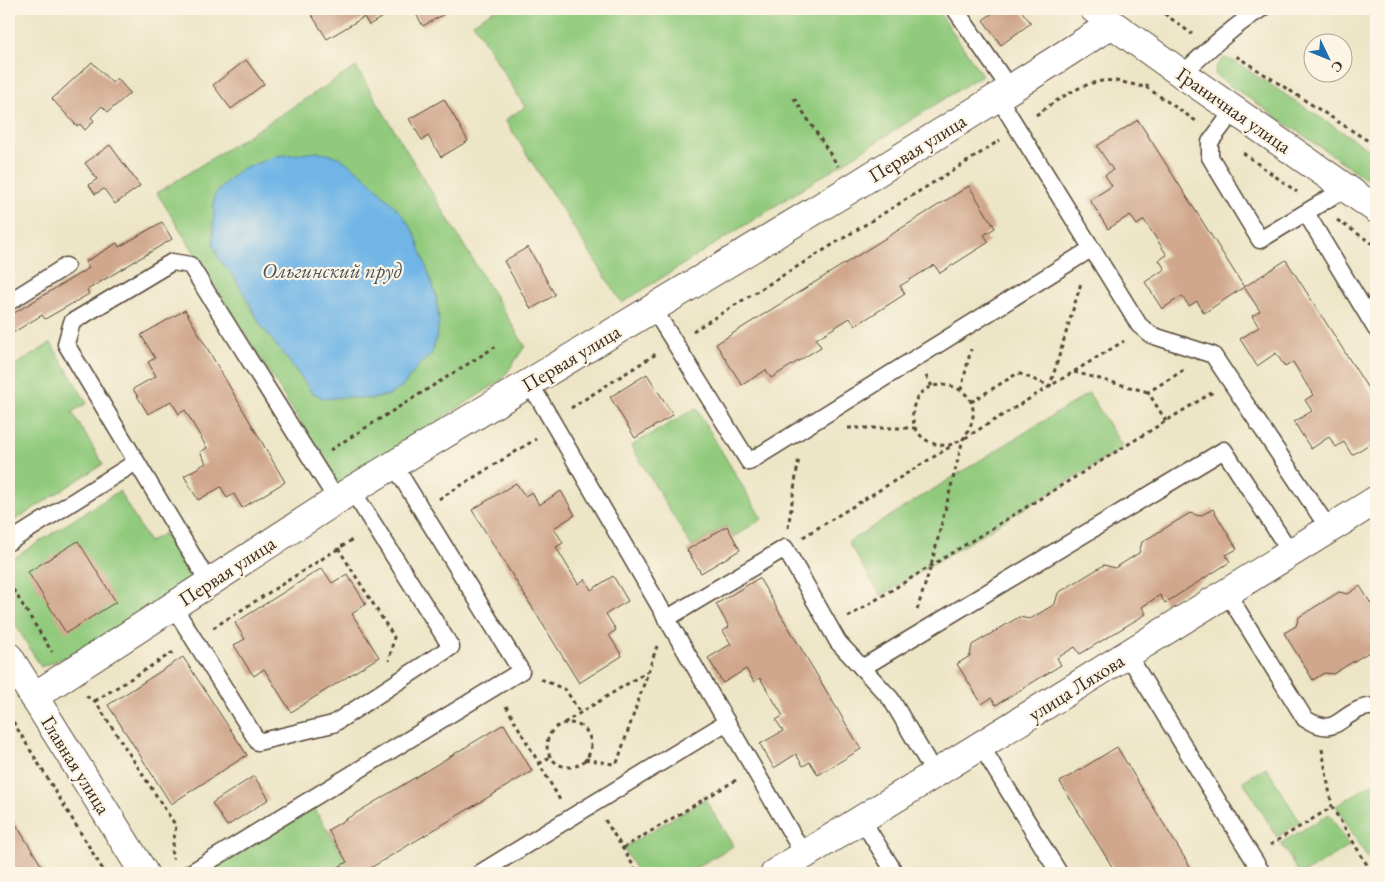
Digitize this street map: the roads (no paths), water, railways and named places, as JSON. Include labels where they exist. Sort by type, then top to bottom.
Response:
[{"type":"street","name":"Первая улица","points":[[33,697],[344,495],[852,188],[1004,93],[1103,16]]},
{"type":"street","name":"Граничная улица","points":[[1103,16],[1376,209]]},
{"type":"street","name":"улица Ляхова","points":[[775,873],[1376,500]]},
{"type":"street","name":"Главная улица","points":[[9,657],[144,873]]},
{"type":"lane","points":[[955,9],[1004,93],[1018,128],[1139,325],[1151,335],[1213,355],[1329,529]]},
{"type":"lane","points":[[1174,68],[1214,45],[1252,11]]},
{"type":"lane","points":[[1234,110],[1210,142],[1210,157],[1260,240],[1346,188]]},
{"type":"lane","points":[[1311,209],[1376,329]]},
{"type":"lane","points":[[652,308],[750,462],[1091,249]]},
{"type":"lane","points":[[173,606],[258,742],[333,724],[451,648],[375,526],[312,461],[190,265],[172,262],[72,322],[66,344],[209,583]]},
{"type":"lane","points":[[9,302],[66,266]]},
{"type":"lane","points":[[526,385],[538,397],[804,855]]},
{"type":"lane","points":[[862,668],[1224,450],[1291,553]]},
{"type":"lane","points":[[9,542],[136,462]]},
{"type":"lane","points":[[190,873],[521,671],[394,465]]},
{"type":"lane","points":[[666,619],[785,548],[838,642],[891,699],[935,774]]},
{"type":"lane","points":[[1227,593],[1305,719],[1318,726],[1332,726],[1360,709],[1376,706]]},
{"type":"lane","points":[[1128,654],[1262,873]]},
{"type":"lane","points":[[480,873],[727,722]]},
{"type":"lane","points":[[981,746],[1059,873]]},
{"type":"lane","points":[[862,820],[895,873]]},
{"type":"water","name":"Ольгинский пруд","points":[[320,152],[339,157],[363,174],[402,214],[415,234],[436,295],[439,321],[431,355],[419,365],[403,386],[390,395],[372,399],[344,397],[325,399],[311,392],[262,327],[235,278],[219,260],[213,243],[214,196],[241,169],[277,156]]}]
